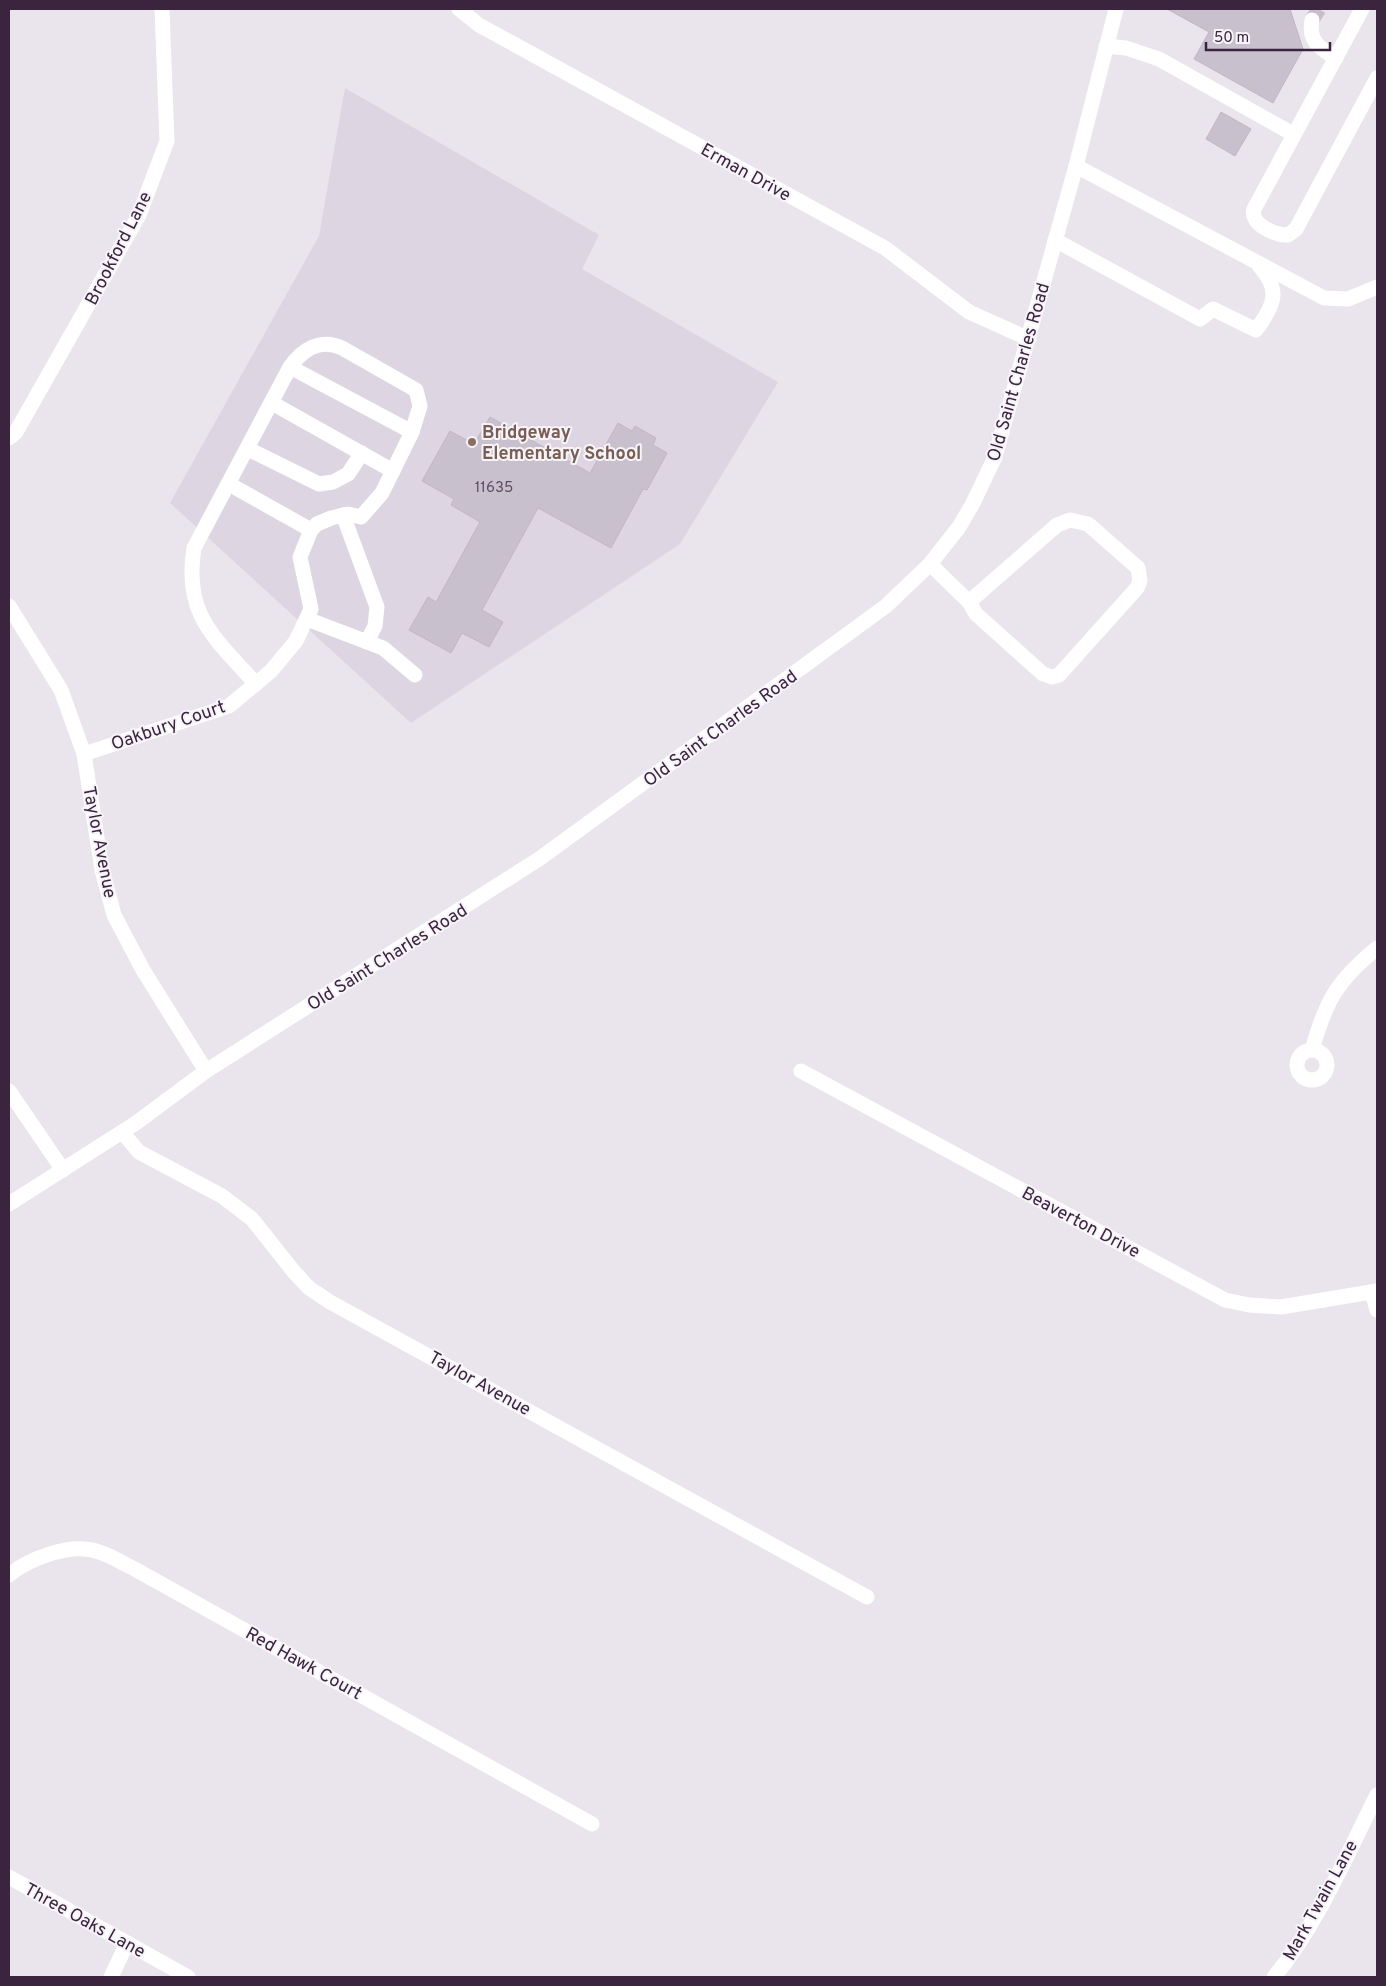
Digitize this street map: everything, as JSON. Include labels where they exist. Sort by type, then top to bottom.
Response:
[{"type":"street","name":"Brookford Lane","points":[[9,438],[16,432],[139,215],[167,142],[162,9]]},
{"type":"street","name":"Erman Drive","points":[[459,9],[479,26],[885,248],[969,312],[1029,339]]},
{"type":"street","name":"Old Saint Charles Road","points":[[9,1204],[122,1132],[206,1071],[540,859],[886,606],[930,564],[972,505],[995,457],[1076,166],[1116,9]]},
{"type":"street","points":[[1362,9],[1252,213],[1255,221],[1285,235],[1296,229],[1377,78]]},
{"type":"street","points":[[1312,20],[1310,30],[1312,38],[1318,47],[1336,58]]},
{"type":"street","points":[[1106,46],[1138,51],[1159,59],[1294,134]]},
{"type":"street","points":[[1076,166],[1324,298],[1348,299],[1377,287]]},
{"type":"street","points":[[1055,240],[1200,319],[1213,309],[1256,330],[1273,301],[1273,292],[1268,276],[1256,263]]},
{"type":"street","points":[[229,484],[311,530],[317,524],[343,515],[361,517],[382,493],[412,432],[420,406],[416,390],[332,343],[322,344],[302,354],[290,367],[194,548],[191,584],[195,602],[202,619],[212,635],[256,684]]},
{"type":"street","points":[[290,367],[412,432]]},
{"type":"street","points":[[272,403],[393,471]]},
{"type":"street","points":[[248,448],[319,484],[333,482],[348,474],[362,453]]},
{"type":"street","points":[[343,515],[377,608],[376,626],[367,642]]},
{"type":"street","points":[[930,564],[969,602],[976,614],[1043,674],[1052,677],[1059,675],[1137,588],[1140,581],[1138,568],[1088,524],[1070,520],[1056,525],[969,602]]},
{"type":"street","name":"Oakbury Court","points":[[84,754],[229,706],[271,671],[296,641],[311,610],[300,557],[311,530]]},
{"type":"street","name":"Taylor Avenue","points":[[9,606],[61,690],[84,754],[102,870],[114,915],[143,970],[206,1071]]},
{"type":"street","points":[[306,619],[383,648],[414,675]]},
{"type":"street","points":[[1312,1050],[1326,1008],[1342,981],[1353,968],[1377,948]]},
{"type":"street","name":"Beaverton Drive","points":[[801,1071],[1225,1300],[1249,1305],[1281,1307],[1374,1292]]},
{"type":"street","points":[[9,1091],[63,1170]]},
{"type":"street","name":"Taylor Avenue","points":[[122,1132],[138,1152],[222,1196],[252,1219],[309,1288],[330,1302],[867,1597]]},
{"type":"street","points":[[1374,1292],[1377,1310]]},
{"type":"street","name":"Red Hawk Court","points":[[9,1575],[30,1560],[80,1550],[98,1551],[592,1824]]},
{"type":"street","name":"Mark Twain Lane","points":[[1274,1977],[1288,1960],[1332,1886],[1377,1795]]},
{"type":"street","name":"Three Oaks Lane","points":[[9,1878],[188,1977]]},
{"type":"street","points":[[111,1977],[127,1944]]},
{"type":"shaded area","name":"Bridgeway Elementary School","points":[[345,88],[599,235],[582,269],[778,382],[680,544],[411,723],[170,503],[319,236]]},
{"type":"building","points":[[1167,9],[1290,9],[1303,49],[1273,103],[1194,59],[1209,32]]},
{"type":"building","points":[[1221,112],[1251,129],[1235,156],[1206,139]]},
{"type":"building","points":[[490,417],[590,473],[618,423],[632,431],[635,426],[656,438],[653,445],[667,453],[647,490],[643,489],[611,548],[538,508],[482,610],[503,622],[489,647],[462,633],[451,653],[409,630],[428,597],[436,602],[480,522],[451,505],[454,499],[422,481],[450,431],[474,444]]},
{"type":"tunnel","points":[[1312,20],[1319,9]]},
{"type":"place","name":"Bridgeway Elementary School","points":[[472,442]]}]
